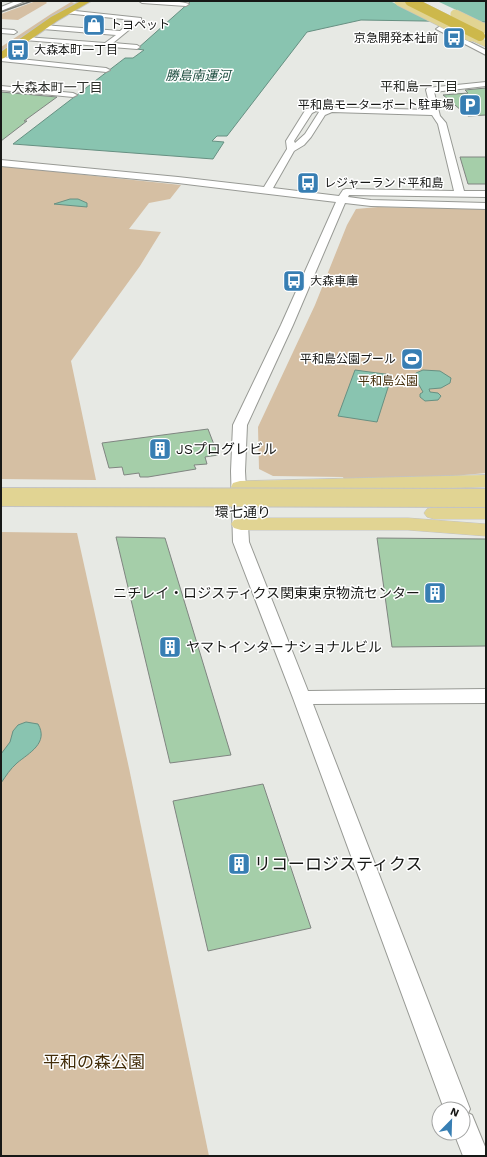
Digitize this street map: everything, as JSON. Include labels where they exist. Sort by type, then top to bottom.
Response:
[{"type":"highway","points":[[410,1],[482,35]]},
{"type":"highway","points":[[418,1],[482,35]]},
{"type":"highway","points":[[1,58],[43,27],[82,2]]},
{"type":"highway","points":[[1,41],[17,31]]},
{"type":"main road","points":[[400,1],[482,35]]},
{"type":"main road","points":[[427,1],[482,35],[486,44]]},
{"type":"main road","points":[[240,487],[486,481]]},
{"type":"main road","points":[[339,505],[486,488]]},
{"type":"main road","name":"環七通り","points":[[1,497],[339,505],[486,513]]},
{"type":"main road","name":"環七通り","points":[[1,512],[339,505],[486,498]]},
{"type":"main road","points":[[339,505],[486,523]]},
{"type":"main road","points":[[241,524],[408,524],[486,530]]},
{"type":"street","points":[[1,8],[22,1]]},
{"type":"street","points":[[142,1],[186,4]]},
{"type":"street","points":[[66,12],[139,19],[107,45]]},
{"type":"street","points":[[486,25],[448,25],[439,29],[486,53]]},
{"type":"street","points":[[43,27],[122,33]]},
{"type":"street","points":[[1,31],[17,31]]},
{"type":"street","points":[[62,41],[73,33],[103,35],[107,32]]},
{"type":"street","points":[[26,39],[137,47]]},
{"type":"street","points":[[1,58],[106,70]]},
{"type":"street","points":[[456,194],[434,121],[436,115],[430,90],[486,84]]},
{"type":"street","points":[[1,88],[74,95]]},
{"type":"street","points":[[291,149],[290,141],[308,111],[315,109],[436,115]]},
{"type":"street","points":[[268,188],[291,149],[301,143],[308,136],[322,113],[330,110]]},
{"type":"street","points":[[1,158],[343,196],[486,202]]},
{"type":"street","points":[[1,163],[268,188]]},
{"type":"street","points":[[343,196],[486,194]]},
{"type":"street","points":[[343,196],[486,198]]},
{"type":"street","points":[[343,196],[371,203],[486,206]]},
{"type":"street","points":[[343,196],[287,325],[240,425],[238,471],[240,487],[241,542],[302,698],[454,1101]]},
{"type":"street","points":[[302,698],[486,696]]},
{"type":"green space","points":[[36,1],[45,1],[47,3],[18,20],[1,19],[1,14]]},
{"type":"green space","points":[[71,2],[74,3],[73,5],[54,15],[1,51],[1,47]]},
{"type":"green space","points":[[1,166],[181,185],[170,199],[149,203],[129,229],[161,232],[140,266],[71,361],[96,480],[1,479]]},
{"type":"green space","name":"平和島公園","points":[[378,207],[486,209],[486,473],[420,479],[344,480],[343,477],[273,476],[259,469],[258,427],[315,305],[347,225],[356,209]]},
{"type":"green space","name":"平和の森公園","points":[[1,532],[77,533],[129,768],[209,1156],[1,1156]]},
{"type":"water","name":"勝島南運河","points":[[191,1],[486,1],[486,22],[361,20],[307,32],[227,136],[217,136],[212,141],[224,142],[213,159],[13,144],[125,58],[133,58],[144,50],[137,49]]},
{"type":"water","points":[[70,199],[78,199],[87,203],[87,207],[54,204]]},
{"type":"water","points":[[355,370],[392,375],[377,422],[338,416]]},
{"type":"water","points":[[423,370],[440,371],[451,378],[450,383],[441,388],[429,389],[430,392],[438,393],[441,396],[438,400],[425,401],[420,397],[420,394],[423,392],[414,379],[416,373]]},
{"type":"water","points":[[26,722],[38,724],[41,731],[39,742],[32,751],[12,768],[1,783],[1,754],[10,742],[13,731],[18,725]]},
{"type":"pier","points":[[390,1],[437,1],[482,22],[434,23]]},
{"type":"building","name":"平和島モーターボート駐車場","points":[[486,88],[486,115],[468,116],[443,95],[468,93],[465,90]]},
{"type":"building","points":[[1,92],[57,97],[24,121],[27,121],[1,141]]},
{"type":"building","points":[[460,157],[486,157],[486,184],[468,184]]},
{"type":"building","name":"JSプログレビル","points":[[208,429],[218,455],[205,457],[207,464],[194,465],[196,469],[148,477],[140,477],[139,473],[124,475],[122,467],[109,468],[102,443]]},
{"type":"building","name":"ヤマトインターナショナルビル","points":[[116,537],[165,538],[231,755],[170,763]]},
{"type":"building","name":"ニチレイ・ロジスティクス関東東京物流センター","points":[[377,538],[486,539],[486,646],[392,647]]},
{"type":"building","name":"リコーロジスティクス","points":[[263,784],[311,928],[208,951],[173,801]]},
{"type":"railway","points":[[1,12],[32,1]]},
{"type":"place","name":"トヨペット","points":[[94,25]]},
{"type":"place","name":"京急開発本社前","points":[[454,38]]},
{"type":"place","name":"大森本町一丁目","points":[[18,50]]},
{"type":"place","name":"平和島モーターボート駐車場","points":[[470,105]]},
{"type":"place","name":"レジャーランド平和島","points":[[308,183]]},
{"type":"place","name":"大森車庫","points":[[294,281]]},
{"type":"place","name":"平和島公園プール","points":[[412,359]]},
{"type":"place","name":"JSプログレビル","points":[[160,449]]},
{"type":"place","name":"ニチレイ・ロジスティクス関東東京物流センター","points":[[435,593]]},
{"type":"place","name":"ヤマトインターナショナルビル","points":[[170,647]]},
{"type":"place","name":"リコーロジスティクス","points":[[239,864]]},
{"type":"district","name":"平和島一丁目","points":[[419,86]]},
{"type":"district","name":"大森本町一丁目","points":[[57,87]]}]
